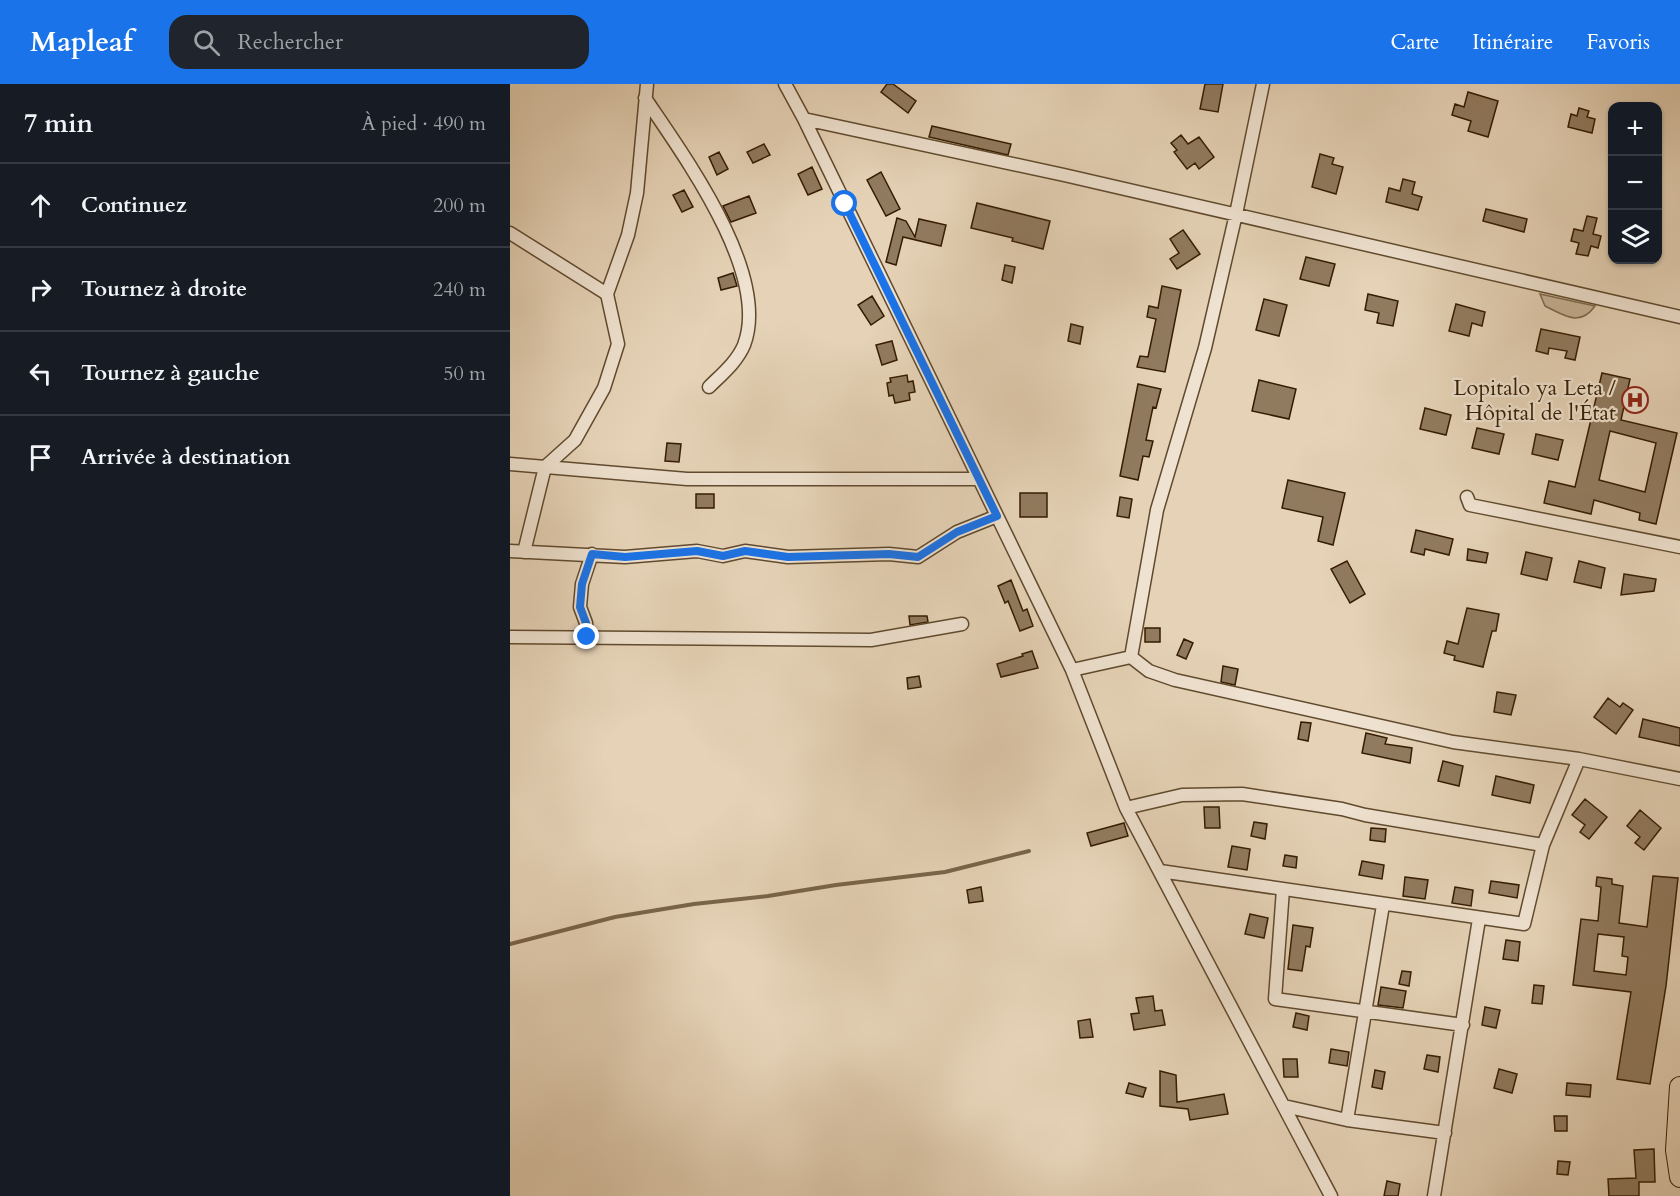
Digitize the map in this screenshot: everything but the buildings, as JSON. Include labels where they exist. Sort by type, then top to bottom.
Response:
[{"type":"main road","points":[[1680,1087],[1676,1150],[1680,1177]]},
{"type":"street","points":[[524,552],[545,467],[575,440],[604,388],[618,344],[607,294],[628,235],[637,193],[647,84]]},
{"type":"street","points":[[785,84],[1072,670],[1126,808],[1331,1196]]},
{"type":"street","points":[[1131,657],[1157,510],[1205,348],[1263,84]]},
{"type":"street","points":[[645,98],[713,202],[744,276],[750,315],[743,346],[727,369],[709,387]]},
{"type":"street","points":[[804,119],[1236,214],[1680,317]]},
{"type":"street","points":[[510,233],[607,294]]},
{"type":"street","points":[[510,464],[687,479],[978,479]]},
{"type":"street","points":[[1467,497],[1470,505],[1680,547]]},
{"type":"street","points":[[510,552],[625,557],[697,551],[723,556],[745,551],[788,557],[889,554],[918,557],[957,532],[997,516]]},
{"type":"street","points":[[587,637],[586,623],[580,607],[582,584],[592,554]]},
{"type":"street","points":[[510,637],[871,639],[962,624]]},
{"type":"street","points":[[1072,670],[1131,657],[1149,670],[1175,680],[1453,742],[1579,759],[1680,779]]},
{"type":"street","points":[[1160,871],[1524,924],[1543,845],[1579,759]]},
{"type":"street","points":[[1126,808],[1182,795],[1242,794],[1342,809],[1365,815],[1543,845]]},
{"type":"street","points":[[1283,890],[1275,999],[1462,1025]]},
{"type":"street","points":[[1347,1120],[1383,905]]},
{"type":"street","points":[[1434,1196],[1479,919]]},
{"type":"street","points":[[1284,1106],[1347,1120],[1445,1133]]},
{"type":"shaded area","points":[[1540,294],[1595,306],[1584,316],[1572,318],[1545,306]]},
{"type":"waterway","points":[[510,944],[615,917],[694,904],[945,872],[1029,851]]},
{"type":"place","name":"Lopitalo ya Leta / Hôpital de l'État","points":[[1635,400]]},
{"type":"route","points":[[587,637],[586,623],[580,607],[582,584],[592,554],[625,557],[697,551],[723,556],[745,551],[788,557],[889,554],[918,557],[957,532],[997,516],[845,204]]}]
